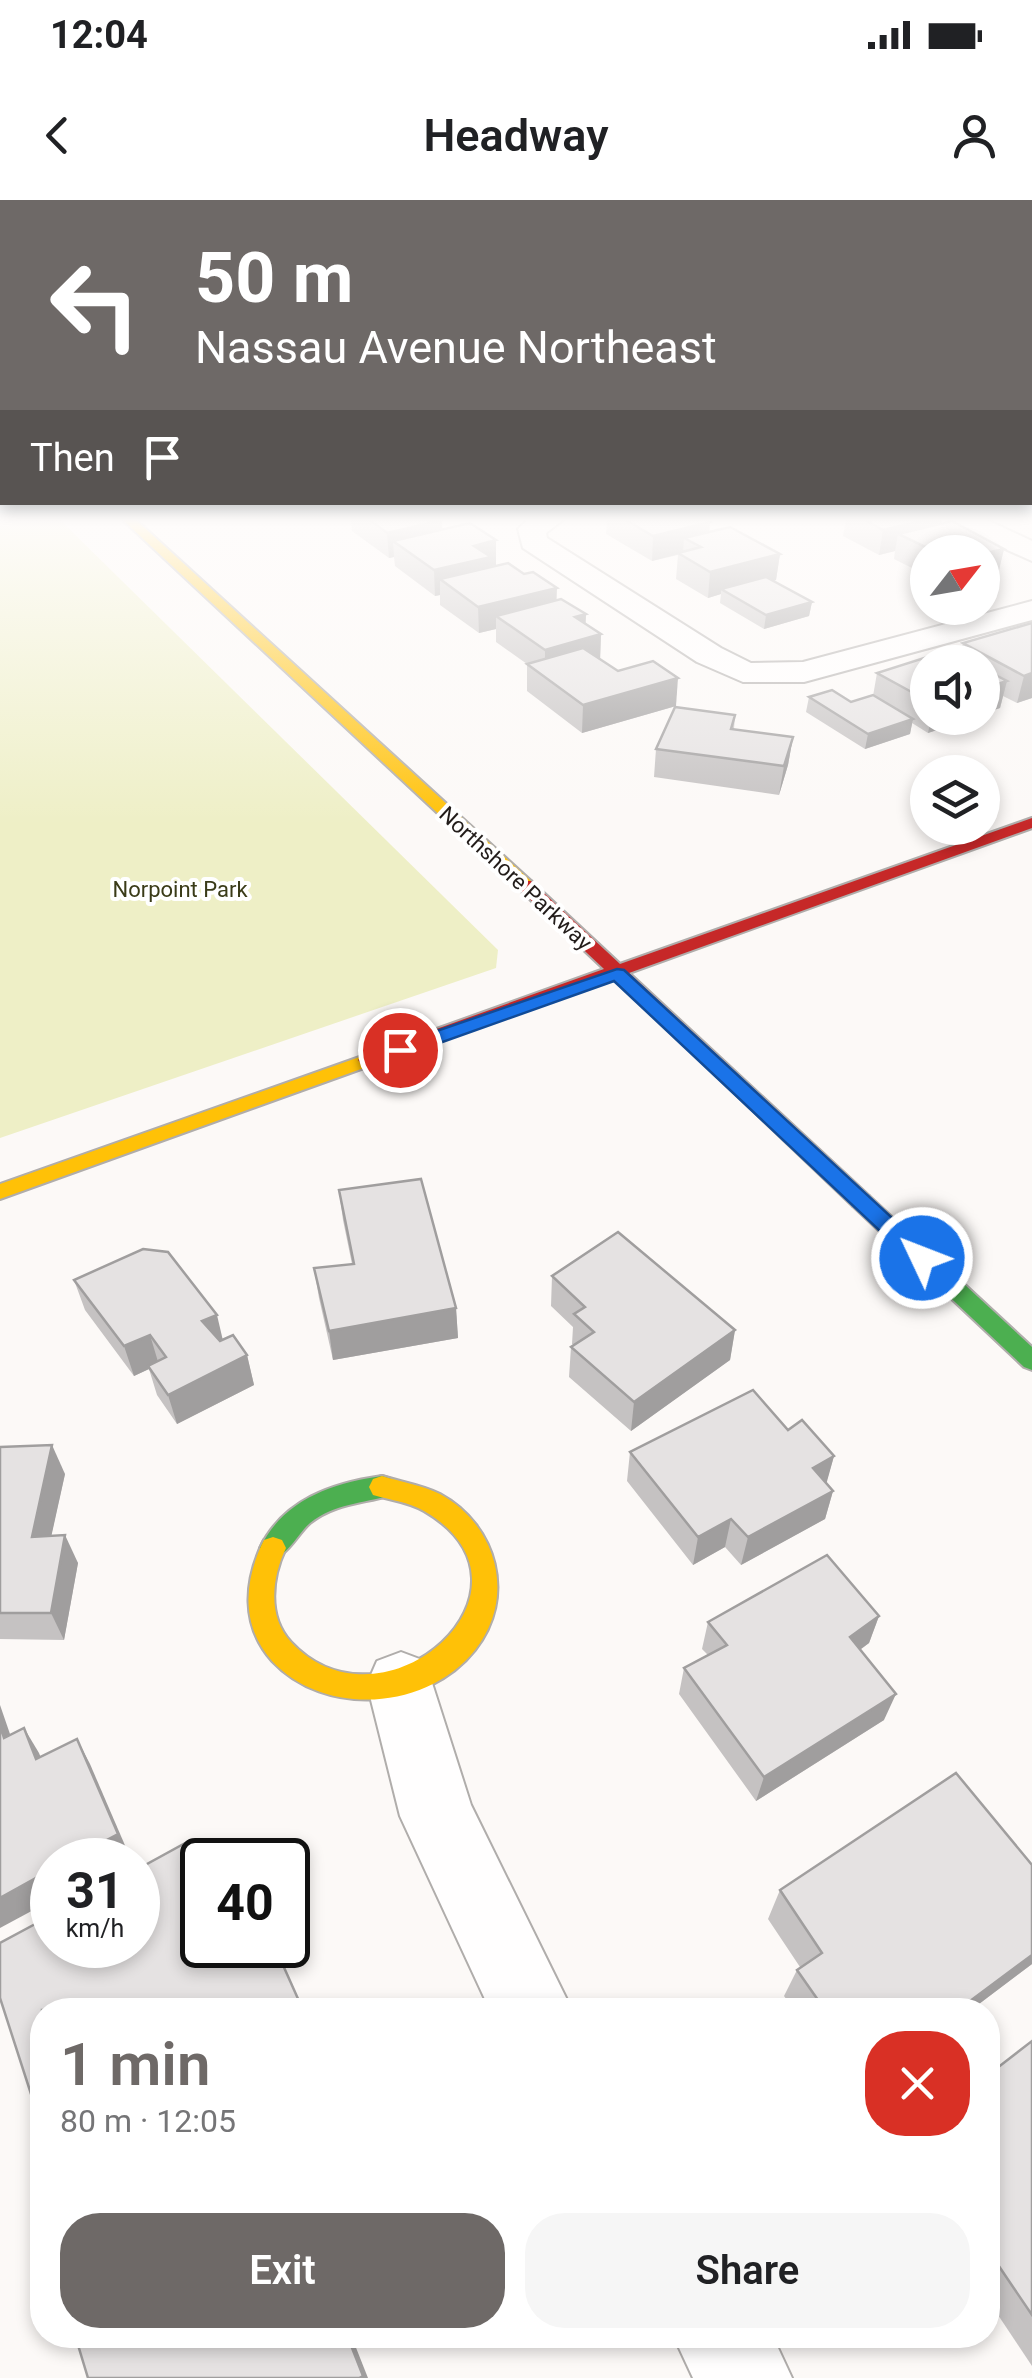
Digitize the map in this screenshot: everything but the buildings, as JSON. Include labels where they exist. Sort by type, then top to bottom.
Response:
[{"type":"street","name":"Northshore Parkway","points":[[238,622],[1032,1361]]},
{"type":"street","points":[[655,622],[708,656],[743,672],[783,675],[989,622]]},
{"type":"street","points":[[0,1192],[1032,824]]},
{"type":"street","points":[[382,1487],[415,1492],[444,1505],[468,1527],[483,1554],[488,1584],[481,1616],[464,1645],[435,1669],[401,1684],[363,1689],[326,1684],[296,1667],[272,1642],[260,1612],[259,1580],[269,1550],[290,1523],[316,1504],[348,1491],[382,1487]]},
{"type":"street","points":[[401,1684],[437,1816],[526,1998]]},
{"type":"street","points":[[727,2348],[745,2378]]},
{"type":"green space","name":"Norpoint Park","points":[[0,622],[164,622],[498,950],[496,968],[0,1138]]},
{"type":"traffic: fast","points":[[861,1201],[1032,1361]]},
{"type":"traffic: fast","points":[[273,1548],[293,1522],[319,1504],[349,1492],[382,1487]]},
{"type":"traffic: slow","points":[[239,622],[525,885]]},
{"type":"traffic: slow","points":[[0,1192],[368,1060]]},
{"type":"traffic: slow","points":[[273,1548],[261,1584],[264,1620],[274,1643],[299,1670],[331,1684],[368,1687],[405,1680],[438,1665],[465,1641],[482,1610],[483,1562],[468,1532],[443,1509],[421,1497],[382,1487]]},
{"type":"traffic: jam","points":[[368,1060],[1032,823]]},
{"type":"traffic: jam","points":[[525,885],[861,1201]]},
{"type":"route","points":[[400,1050],[617,974],[922,1258]]}]
